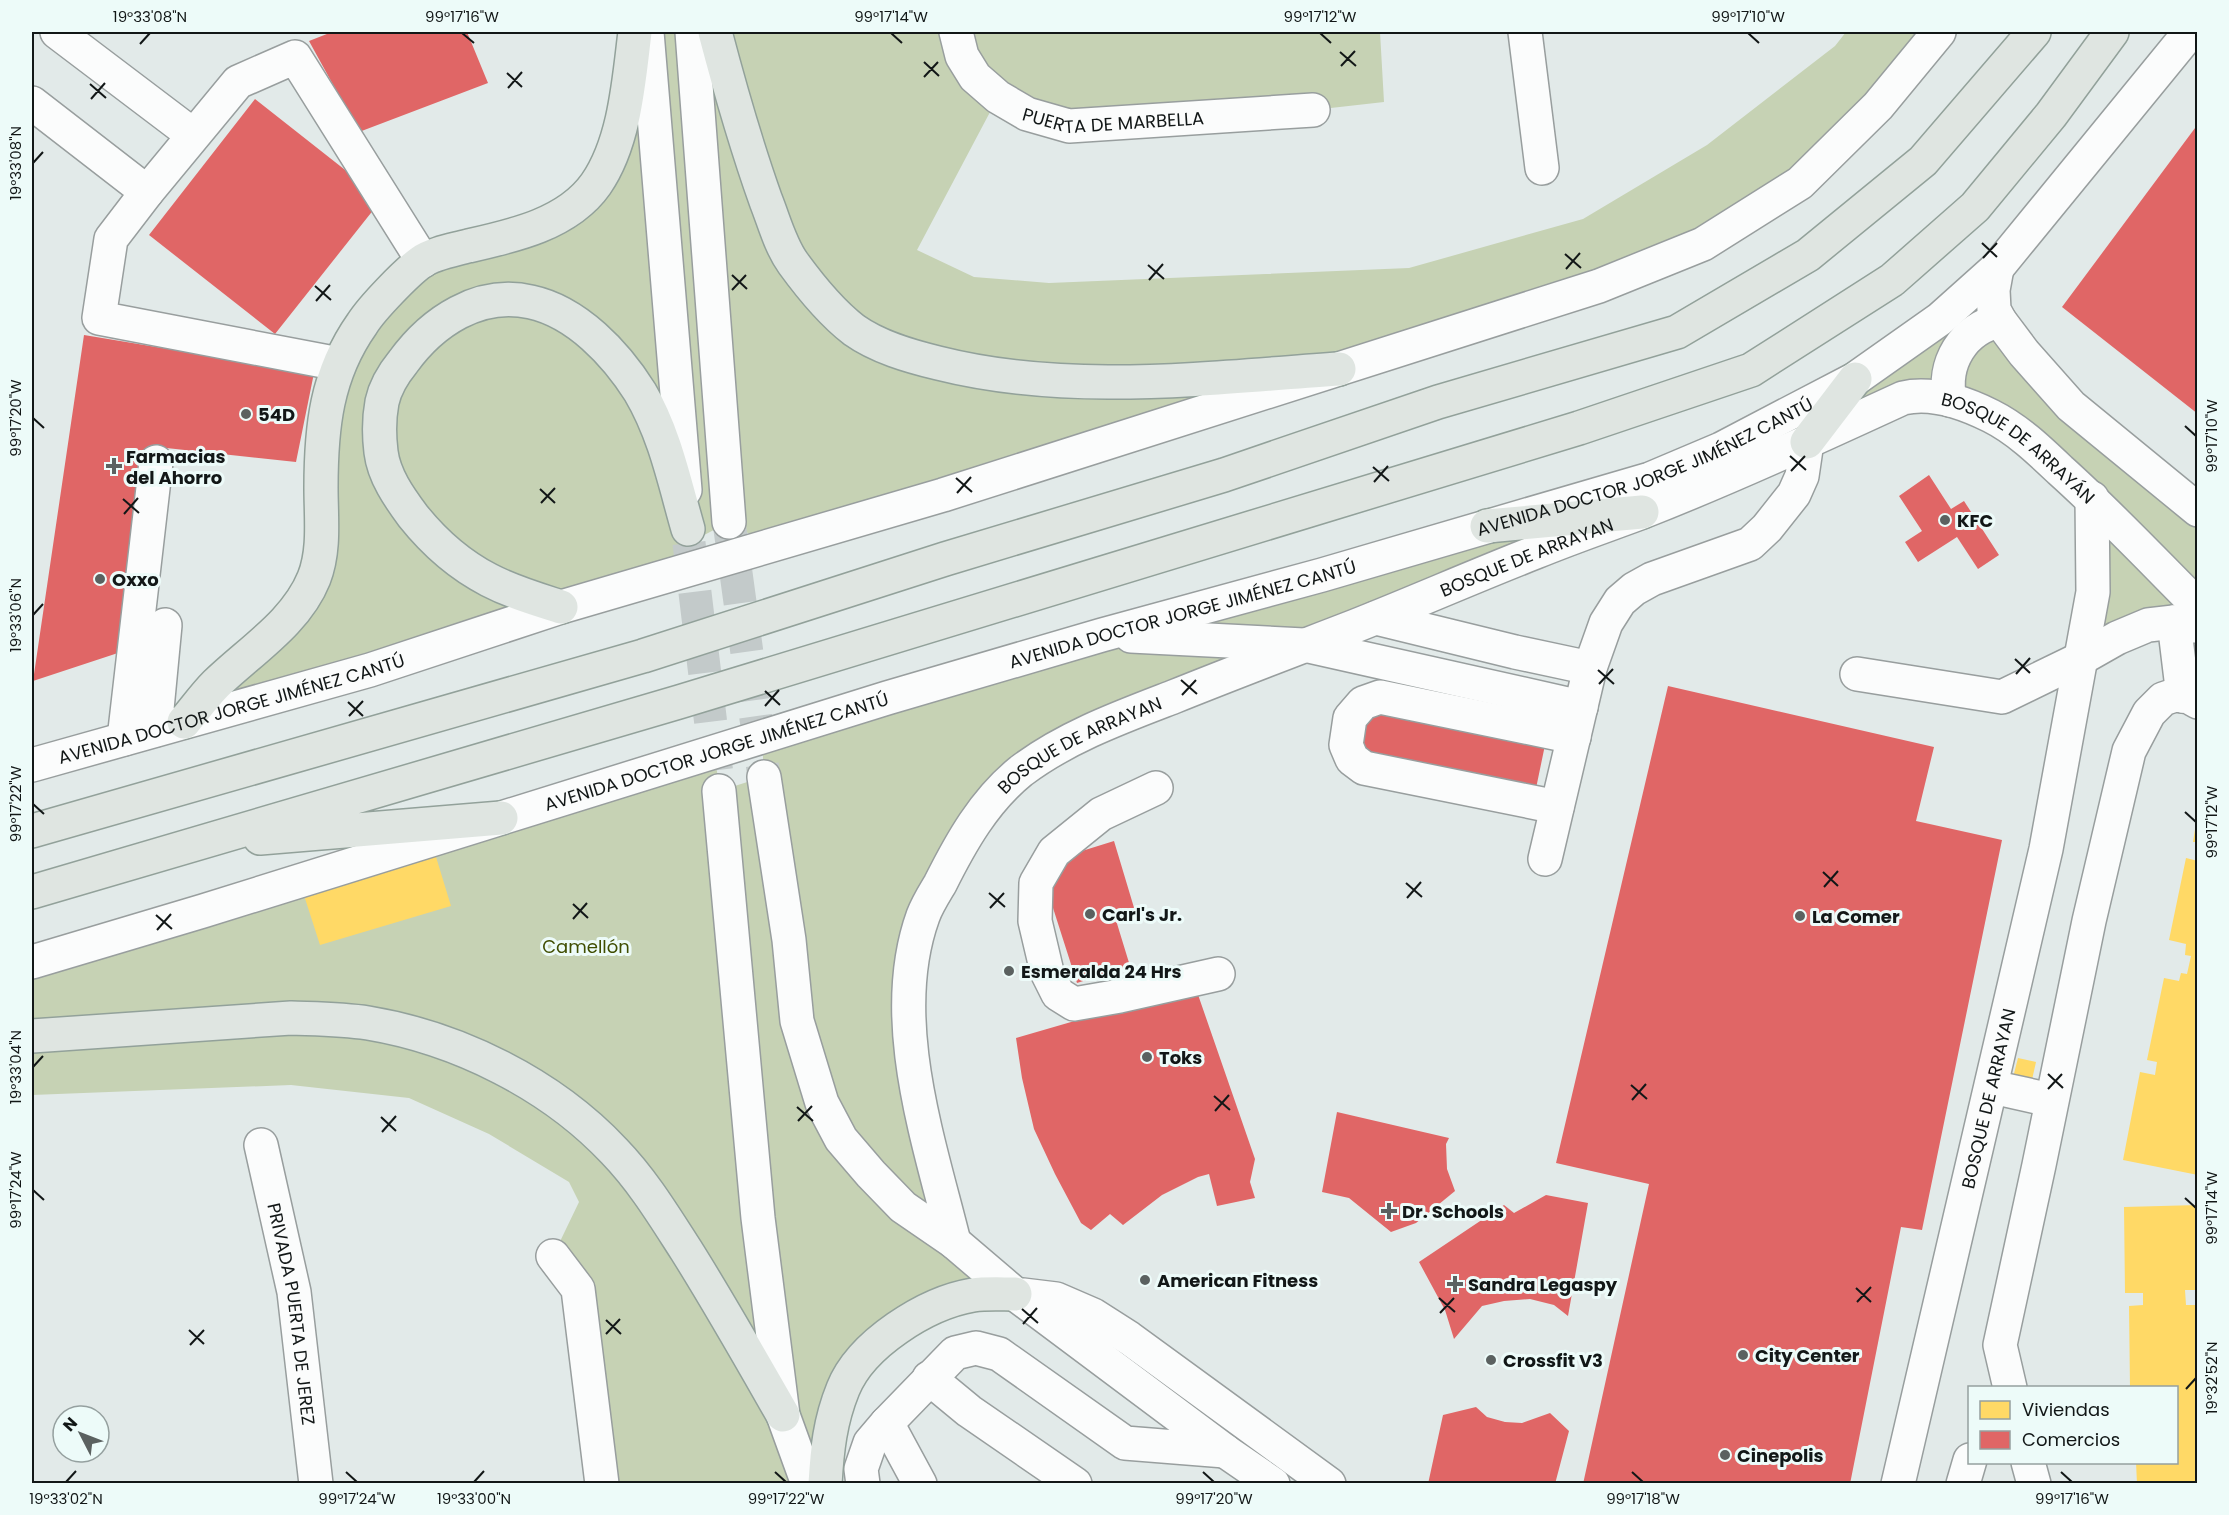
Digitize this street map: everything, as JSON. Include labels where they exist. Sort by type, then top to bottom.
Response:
[{"type":"main road","points":[[170,726],[290,616],[311,586],[321,549],[324,421],[339,364],[362,323],[423,261],[449,251],[506,237],[559,218],[579,203],[596,184],[618,133],[630,75],[635,32]]},
{"type":"main road","points":[[715,32],[745,141],[780,238],[792,262],[848,324],[886,347],[959,368],[1008,378],[1135,383],[1339,369]]},
{"type":"main road","points":[[32,831],[643,656],[945,559],[1224,475],[1438,402],[1677,332],[1808,255],[1923,162],[2034,32]]},
{"type":"main road","points":[[32,892],[813,662],[1568,432],[1750,370],[1892,280],[1975,207],[2051,116],[2112,32]]},
{"type":"main road","points":[[561,607],[513,592],[486,579],[462,563],[425,531],[395,492],[381,454],[382,400],[394,374],[410,352],[426,334],[449,316],[480,304],[505,299],[531,302],[554,310],[582,327],[608,350],[641,393],[660,432],[688,536]]},
{"type":"main road","points":[[1807,442],[1855,379]]},
{"type":"main road","points":[[1487,526],[1642,512]]},
{"type":"main road","points":[[192,844],[501,818]]},
{"type":"main road","points":[[32,1036],[291,1018],[331,1019],[370,1024],[406,1033],[447,1044],[488,1060],[539,1089],[592,1129],[615,1151],[652,1196],[719,1302],[783,1415]]},
{"type":"main road","points":[[825,1484],[827,1442],[844,1387],[868,1352],[904,1324],[946,1303],[974,1295],[1015,1294]]},
{"type":"street","points":[[57,32],[193,135]]},
{"type":"street","points":[[647,32],[688,536]]},
{"type":"street","points":[[692,32],[729,522]]},
{"type":"street","name":"PUERTA DE MARBELLA","points":[[956,32],[962,57],[975,77],[990,90],[1027,114],[1069,126],[1313,110]]},
{"type":"street","points":[[1525,32],[1542,168]]},
{"type":"street","name":"AVENIDA DOCTOR JORGE JIMÉNEZ CANTÚ","points":[[32,765],[370,670],[561,607],[910,505],[1599,286],[1703,244],[1800,183],[1878,106],[1939,32]]},
{"type":"street","name":"AVENIDA DOCTOR JORGE JIMÉNEZ CANTÚ","points":[[32,962],[225,905],[887,698],[1650,479],[1722,449],[1855,379],[1940,319],[1997,267],[2190,32]]},
{"type":"street","points":[[339,364],[99,318],[111,239],[238,82],[295,57],[423,261]]},
{"type":"street","points":[[32,103],[147,192]]},
{"type":"street","points":[[1997,267],[1993,290],[1994,310],[2024,353],[2071,406],[2198,510]]},
{"type":"street","points":[[1950,399],[1947,386],[1951,366],[1960,347],[1968,335],[1989,323],[2000,321]]},
{"type":"street","name":"BOSQUE DE ARRAYÁN","points":[[1807,442],[1904,398],[1917,395],[1950,399],[1992,416],[2028,440],[2092,498],[2093,592],[2072,713]]},
{"type":"street","points":[[1545,858],[1583,699],[1606,623],[1620,601],[1634,589],[1652,579],[1750,544],[1767,528],[1794,494],[1802,476],[1807,442]]},
{"type":"street","name":"BOSQUE DE ARRAYAN","points":[[954,1242],[923,1114],[911,1051],[909,1009],[912,958],[923,915],[951,861],[979,815],[1001,789],[1043,756],[1138,711],[1376,618],[1538,551],[1642,512],[1807,442]]},
{"type":"street","points":[[124,739],[156,462]]},
{"type":"street","points":[[1990,1386],[2039,1165],[2089,921],[2129,751],[2140,728],[2157,704],[2169,696],[2190,699],[2189,618],[2092,498]]},
{"type":"street","points":[[1376,618],[1515,652],[1583,699]]},
{"type":"street","points":[[1857,674],[2002,697],[2117,638],[2148,625],[2189,618]]},
{"type":"street","points":[[165,625],[170,726]]},
{"type":"street","points":[[1341,631],[1583,699]]},
{"type":"street","points":[[1102,635],[1304,645],[1583,699]]},
{"type":"street","points":[[1557,807],[1364,768],[1352,759],[1346,745],[1350,718],[1364,703],[1380,697],[1583,699]]},
{"type":"street","name":"BOSQUE DE ARRAYAN","points":[[1898,1484],[2046,849],[2072,713]]},
{"type":"street","points":[[764,777],[789,940],[797,1021],[822,1103],[842,1139],[903,1207],[954,1242],[1015,1294],[1225,1451],[1273,1484]]},
{"type":"street","points":[[1156,788],[1101,814],[1054,852],[1036,883],[1035,921],[1047,972],[1058,994],[1074,1004],[1218,975]]},
{"type":"street","points":[[719,791],[758,1218],[783,1415],[808,1484]]},
{"type":"street","points":[[1992,1087],[2051,1100]]},
{"type":"street","name":"PRIVADA PUERTA DE JEREZ","points":[[261,1145],[294,1292],[316,1484]]},
{"type":"street","points":[[554,1256],[578,1289],[602,1484]]},
{"type":"street","points":[[1015,1294],[1056,1299],[1093,1315],[1129,1338],[1329,1484]]},
{"type":"street","points":[[2000,1345],[2010,1386]]},
{"type":"street","points":[[863,1484],[861,1469],[870,1443],[955,1353],[976,1348],[999,1354],[1125,1443],[1225,1451]]},
{"type":"street","points":[[929,1378],[969,1412],[1075,1484]]},
{"type":"street","points":[[887,1423],[920,1484]]},
{"type":"street","points":[[1963,1484],[1969,1464]]},
{"type":"street","points":[[2029,1464],[2034,1484]]},
{"type":"green space","points":[[635,32],[1380,32],[1384,102],[1313,110],[1069,126],[998,97],[917,250],[974,277],[1049,283],[1409,268],[1583,219],[1707,145],[1835,46],[1846,32],[1939,32],[1878,106],[1703,244],[770,546],[729,522],[689,543],[670,576],[184,722],[306,596],[323,421],[391,292],[579,203]]},
{"type":"green space","name":"Camellón","points":[[1997,268],[1994,310],[2197,510],[2197,627],[2080,659],[2092,498],[1937,396],[1020,772],[912,958],[954,1242],[1015,1294],[974,1295],[868,1352],[825,1483],[602,1483],[578,1289],[553,1256],[579,1202],[569,1182],[489,1134],[409,1098],[291,1085],[32,1095],[32,959],[715,752],[719,791],[763,777],[763,737],[1721,449]]},
{"type":"building: Viviendas","points":[[2196,823],[2198,823],[2198,842],[2193,842]]},
{"type":"building: Viviendas","points":[[433,847],[451,906],[320,945],[301,886]]},
{"type":"building: Viviendas","points":[[2186,858],[2198,861],[2198,1175],[2123,1160],[2140,1072],[2155,1075],[2157,1062],[2147,1060],[2164,978],[2179,981],[2181,973],[2187,974],[2191,956],[2185,955],[2186,944],[2169,940]]},
{"type":"building: Viviendas","points":[[2018,1058],[2036,1062],[2029,1093],[2010,1089]]},
{"type":"building: Viviendas","points":[[2198,1205],[2198,1290],[2185,1290],[2186,1305],[2198,1305],[2198,1484],[2137,1484],[2136,1464],[2178,1464],[2178,1386],[2130,1386],[2129,1306],[2143,1305],[2143,1293],[2125,1293],[2124,1207]]},
{"type":"building: Comercios","points":[[332,32],[467,32],[488,83],[359,132],[309,41]]},
{"type":"building: Comercios","points":[[255,99],[382,199],[275,334],[149,235]]},
{"type":"building: Comercios","points":[[2198,124],[2198,414],[2062,307]]},
{"type":"building: Comercios","points":[[84,335],[314,373],[296,462],[148,446],[124,651],[33,681]]},
{"type":"building: Comercios","name":"KFC","points":[[1929,475],[1951,509],[1964,501],[1999,555],[1978,569],[1957,537],[1918,562],[1905,542],[1922,531],[1899,496]]},
{"type":"building: Comercios","name":"La Comer","points":[[1668,686],[1934,747],[1916,821],[2002,840],[1922,1230],[1901,1227],[1850,1484],[1583,1484],[1649,1184],[1556,1163]]},
{"type":"building: Comercios","points":[[1373,712],[1545,745],[1534,798],[1358,757],[1363,717]]},
{"type":"building: Comercios","name":"Carl's Jr.","points":[[1114,841],[1135,911],[1115,917],[1130,966],[1077,983],[1046,886],[1069,855]]},
{"type":"building: Comercios","points":[[1195,986],[1255,1159],[1250,1182],[1255,1198],[1217,1206],[1209,1174],[1162,1195],[1123,1225],[1110,1214],[1091,1230],[1081,1223],[1034,1129],[1022,1078],[1016,1038]]},
{"type":"building: Comercios","points":[[1337,1112],[1449,1138],[1446,1144],[1447,1169],[1455,1191],[1416,1223],[1391,1232],[1349,1198],[1322,1192]]},
{"type":"building: Comercios","points":[[1546,1195],[1588,1203],[1568,1316],[1554,1305],[1530,1299],[1504,1301],[1482,1306],[1454,1339],[1445,1310],[1419,1262],[1504,1205],[1514,1213]]},
{"type":"building: Comercios","points":[[1476,1407],[1487,1417],[1505,1422],[1522,1423],[1550,1413],[1569,1431],[1555,1484],[1428,1484],[1443,1415]]},
{"type":"tunnel","points":[[729,522],[764,777]]},
{"type":"tunnel","points":[[689,543],[719,791]]},
{"type":"place","name":"54D","points":[[246,414]]},
{"type":"place","name":"Farmacias del Ahorro","points":[[114,466]]},
{"type":"place","name":"KFC","points":[[1945,520]]},
{"type":"place","name":"Oxxo","points":[[100,579]]},
{"type":"place","name":"Carl's Jr.","points":[[1090,914]]},
{"type":"place","name":"La Comer","points":[[1800,916]]},
{"type":"place","name":"Esmeralda 24 Hrs","points":[[1009,971]]},
{"type":"place","name":"Toks","points":[[1147,1057]]},
{"type":"place","name":"Dr. Schools","points":[[1389,1211]]},
{"type":"place","name":"American Fitness","points":[[1145,1280]]},
{"type":"place","name":"Sandra Legaspy","points":[[1455,1284]]},
{"type":"place","name":"City Center","points":[[1743,1355]]},
{"type":"place","name":"Crossfit V3","points":[[1491,1360]]},
{"type":"place","name":"Cinepolis","points":[[1725,1455]]}]
